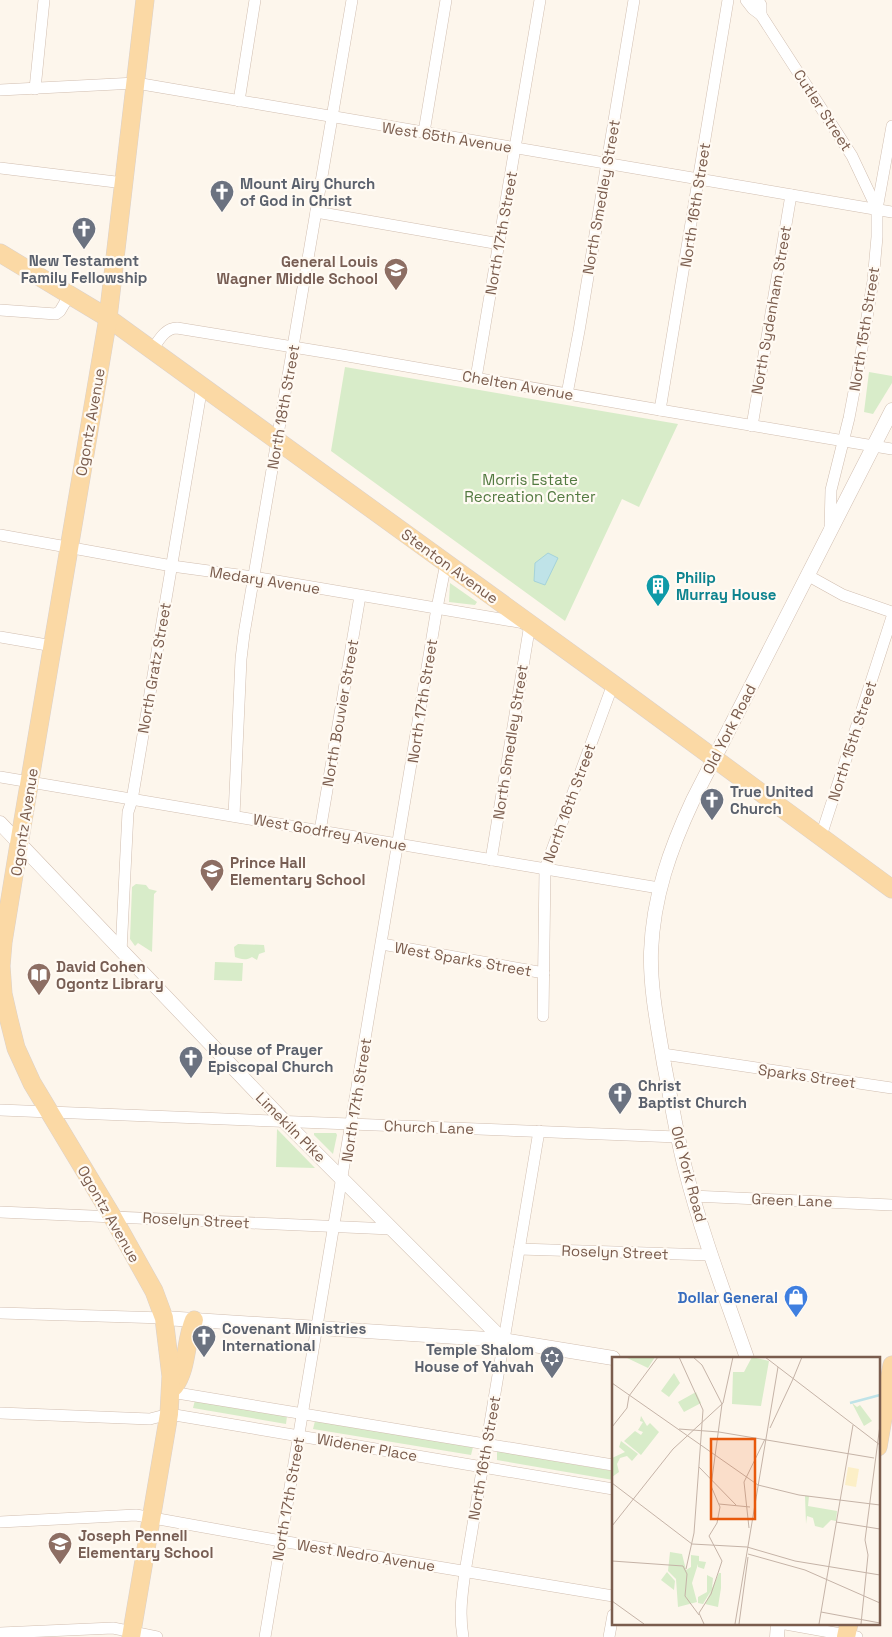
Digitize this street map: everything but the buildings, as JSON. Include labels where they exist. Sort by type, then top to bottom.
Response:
[{"type":"main road","name":"Ogontz Avenue","points":[[131,1635],[169,1414],[171,1392],[170,1357],[164,1318],[154,1290],[32,1083],[16,1048],[1,994],[1,966],[7,888],[20,844],[108,318],[145,0]]},
{"type":"main road","name":"Stenton Avenue","points":[[0,253],[108,318],[715,758],[892,889]]},
{"type":"main road","points":[[171,1392],[179,1380],[185,1359],[190,1328],[194,1320]]},
{"type":"main road","points":[[880,1435],[892,1365]]},
{"type":"street","points":[[35,89],[44,0]]},
{"type":"street","points":[[239,101],[255,0]]},
{"type":"street","name":"North 18th Street","points":[[234,816],[242,659],[253,578],[352,0]]},
{"type":"street","points":[[424,132],[446,0]]},
{"type":"street","name":"North 17th Street","points":[[476,378],[540,0]]},
{"type":"street","name":"North Smedley Street","points":[[567,394],[634,0]]},
{"type":"street","name":"North 16th Street","points":[[660,410],[728,0]]},
{"type":"street","name":"Cutler Street","points":[[746,0],[752,9],[761,15],[852,156],[877,209]]},
{"type":"street","name":"Cutler Street","points":[[758,0],[761,5],[761,15]]},
{"type":"street","name":"West 65th Avenue","points":[[0,90],[136,83],[892,212]]},
{"type":"street","name":"North 15th Street","points":[[830,532],[831,490],[854,393],[873,281],[877,237],[877,209],[892,126]]},
{"type":"street","points":[[0,168],[124,182]]},
{"type":"street","name":"North Sydenham Street","points":[[752,426],[791,195]]},
{"type":"street","points":[[316,212],[500,244]]},
{"type":"street","points":[[0,310],[56,314],[70,294]]},
{"type":"street","name":"Chelten Avenue","points":[[152,350],[165,332],[173,328],[892,448]]},
{"type":"street","name":"North Gratz Street","points":[[121,952],[128,812],[132,800],[202,386]]},
{"type":"street","name":"Old York Road","points":[[747,1357],[692,1196],[677,1137],[651,978],[651,951],[659,888],[676,838],[693,800],[892,410]]},
{"type":"street","name":"Medary Avenue","points":[[0,535],[172,566],[530,624]]},
{"type":"street","name":"North 17th Street","points":[[264,1637],[446,563]]},
{"type":"street","points":[[807,575],[843,595],[892,612]]},
{"type":"street","name":"North Bouvier Street","points":[[320,831],[360,596]]},
{"type":"street","name":"North 15th Street","points":[[820,836],[892,617]]},
{"type":"street","name":"North Smedley Street","points":[[491,860],[530,624]]},
{"type":"street","points":[[0,637],[53,646]]},
{"type":"street","name":"North 16th Street","points":[[543,1016],[545,869],[613,684]]},
{"type":"street","name":"West Godfrey Avenue","points":[[0,777],[659,888]]},
{"type":"street","name":"Limekiln Pike","points":[[0,823],[284,1121],[503,1340]]},
{"type":"street","name":"West Sparks Street","points":[[382,944],[544,973]]},
{"type":"street","name":"Sparks Street","points":[[663,1054],[892,1088]]},
{"type":"street","name":"Church Lane","points":[[0,1110],[677,1137]]},
{"type":"street","name":"North 16th Street","points":[[463,1637],[460,1605],[539,1132]]},
{"type":"street","name":"Green Lane","points":[[692,1196],[892,1204]]},
{"type":"street","name":"Roselyn Street","points":[[0,1212],[391,1229]]},
{"type":"street","name":"Roselyn Street","points":[[519,1249],[711,1256]]},
{"type":"street","points":[[0,1313],[164,1318],[503,1340],[612,1358]]},
{"type":"street","name":"Widener Place","points":[[171,1392],[612,1465]]},
{"type":"street","name":"Widener Place","points":[[0,1413],[150,1418],[169,1414],[612,1489]]},
{"type":"street","name":"West Nedro Avenue","points":[[0,1522],[136,1515],[150,1519],[612,1596]]},
{"type":"street","points":[[610,1637],[612,1622]]},
{"type":"street","points":[[777,1637],[779,1624]]},
{"type":"street","points":[[786,1624],[850,1633]]},
{"type":"street","points":[[0,1633],[78,1633],[114,1628],[131,1635],[156,1637]]},
{"type":"green space","name":"Morris Estate Recreation Center","points":[[345,367],[678,424],[639,507],[622,499],[565,621],[331,451]]},
{"type":"green space","points":[[869,372],[892,376],[892,383],[873,414],[864,412]]},
{"type":"green space","points":[[450,583],[477,602],[475,605],[449,602]]},
{"type":"green space","points":[[136,884],[146,885],[149,889],[157,891],[154,894],[152,952],[138,943],[135,946],[130,939],[132,887]]},
{"type":"green space","points":[[238,944],[264,945],[265,952],[259,954],[257,960],[252,957],[245,959],[235,957],[234,947]]},
{"type":"green space","points":[[215,962],[243,963],[242,981],[214,980]]},
{"type":"green space","points":[[277,1129],[315,1168],[276,1167]]},
{"type":"green space","points":[[314,1133],[336,1133],[333,1154],[314,1135]]},
{"type":"green space","points":[[195,1400],[287,1416],[286,1424],[193,1408]]},
{"type":"green space","points":[[315,1421],[473,1447],[471,1455],[313,1429]]},
{"type":"green space","points":[[497,1451],[612,1471],[612,1480],[497,1460]]},
{"type":"water","points":[[548,553],[558,558],[545,585],[534,581],[535,563]]},
{"type":"place","name":"Mount Airy Church of God in Christ","points":[[222,213]]},
{"type":"place","name":"New Testament Family Fellowship","points":[[84,250]]},
{"type":"place","name":"General Louis Wagner Middle School","points":[[396,291]]},
{"type":"place","name":"Philip Murray House","points":[[658,607]]},
{"type":"place","name":"True United Church","points":[[712,821]]},
{"type":"place","name":"Prince Hall Elementary School","points":[[212,892]]},
{"type":"place","name":"David Cohen Ogontz Library","points":[[39,996]]},
{"type":"place","name":"House of Prayer Episcopal Church","points":[[191,1079]]},
{"type":"place","name":"Christ Baptist Church","points":[[620,1115]]},
{"type":"place","name":"Dollar General","points":[[796,1318]]},
{"type":"place","name":"Covenant Ministries International","points":[[204,1358]]},
{"type":"place","name":"Temple Shalom House of Yahvah","points":[[552,1379]]},
{"type":"place","name":"Joseph Pennell Elementary School","points":[[60,1565]]}]
